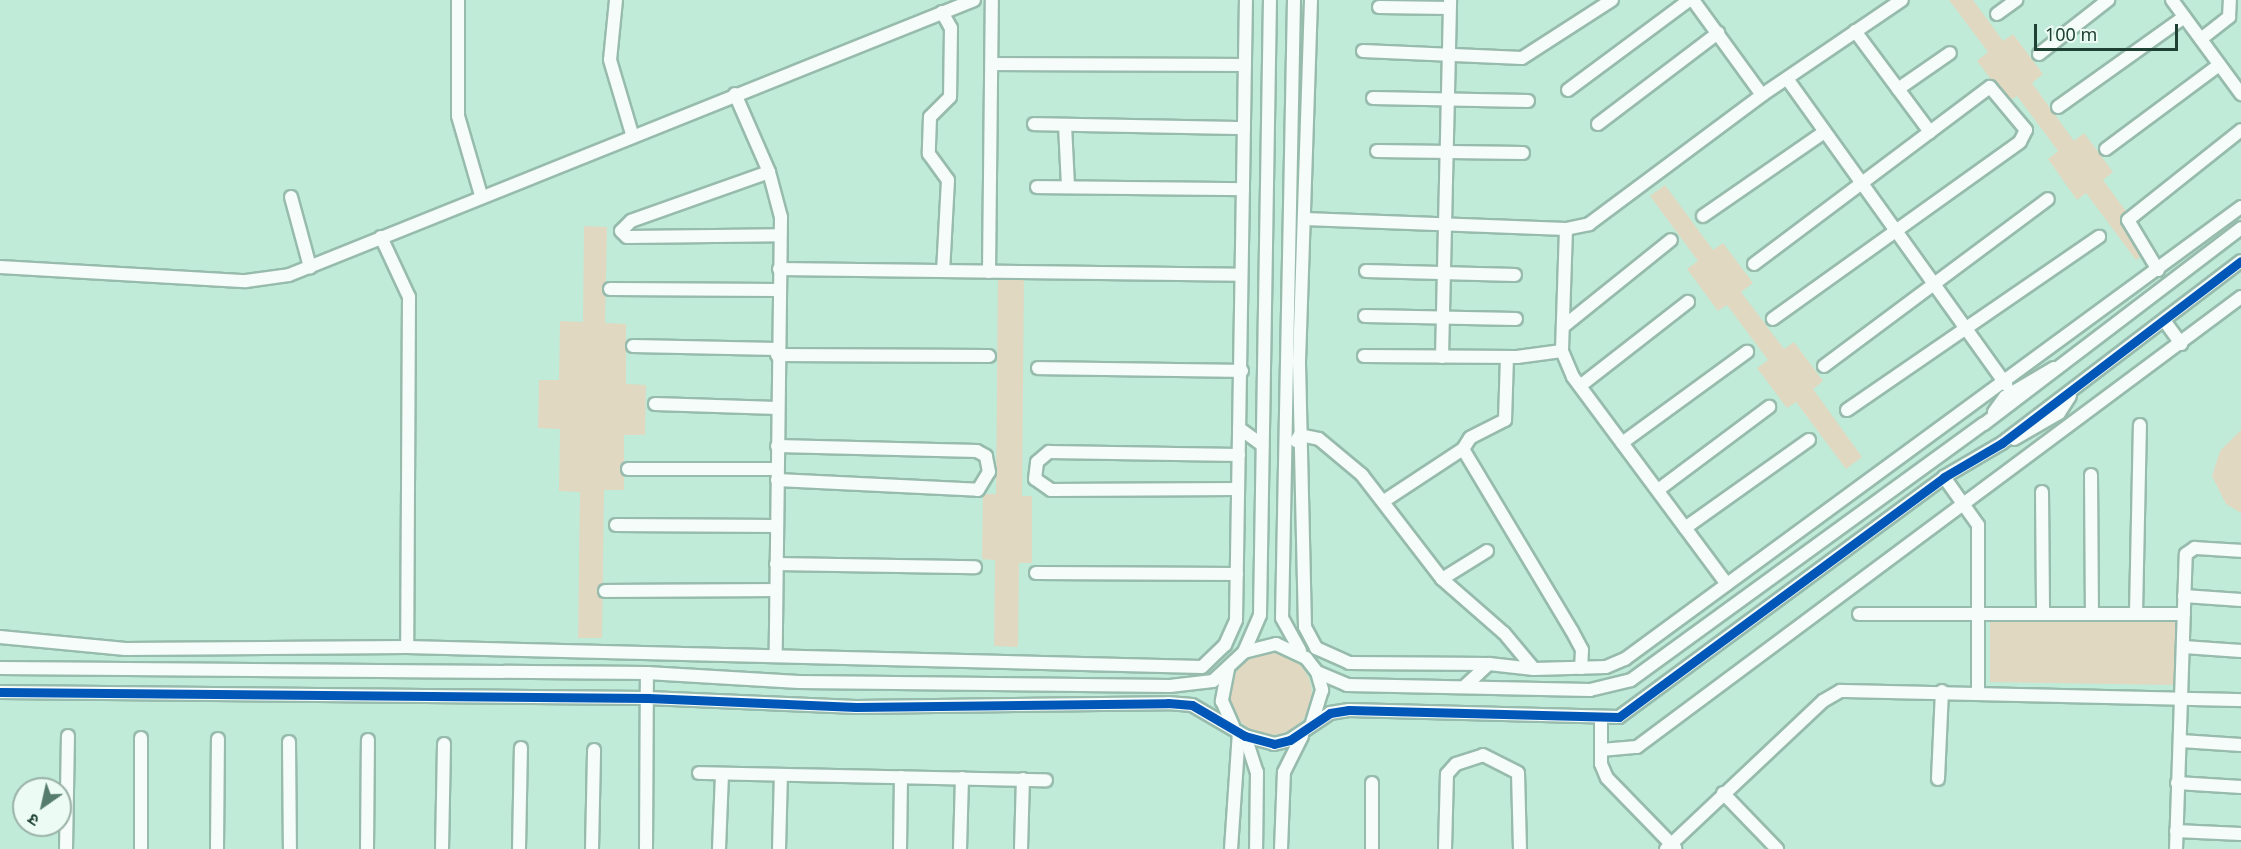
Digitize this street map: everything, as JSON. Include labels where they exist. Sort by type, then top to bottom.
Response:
[{"type":"street","points":[[458,0],[459,116],[481,195]]},
{"type":"street","points":[[616,0],[610,60],[633,137]]},
{"type":"street","points":[[0,267],[246,281],[310,267],[481,195],[633,137],[735,94],[974,0]]},
{"type":"street","points":[[989,272],[992,0]]},
{"type":"street","points":[[0,637],[125,649],[406,647],[1202,667],[1233,631],[1237,574],[1242,371],[1240,275],[1246,0]]},
{"type":"street","points":[[0,668],[647,673],[799,682],[1063,685],[1181,685],[1213,681],[1244,652],[1260,615],[1270,0]]},
{"type":"street","points":[[1281,849],[1284,772],[1308,728],[1322,690],[1317,672],[1286,634],[1282,618],[1294,0]]},
{"type":"street","points":[[1311,0],[1300,435],[1308,638],[1329,656],[1349,663],[1489,664],[1534,669],[1581,668],[1626,659],[2006,385],[2241,207]]},
{"type":"street","points":[[1363,51],[1522,58],[1545,48],[1612,0]]},
{"type":"street","points":[[1568,90],[1691,0],[1718,33],[1762,95]]},
{"type":"street","points":[[1305,219],[1445,222],[1566,229],[1599,218],[1762,95],[1788,80],[1902,0]]},
{"type":"street","points":[[1997,14],[2016,0]]},
{"type":"street","points":[[2039,54],[2108,0]]},
{"type":"street","points":[[2172,0],[2240,92]]},
{"type":"street","points":[[1379,8],[1449,4],[1446,273],[1442,357]]},
{"type":"street","points":[[2201,39],[2234,7]]},
{"type":"street","points":[[942,12],[951,28],[951,97],[930,117],[929,154],[948,180],[943,271]]},
{"type":"street","points":[[2058,107],[2184,17]]},
{"type":"street","points":[[1855,31],[1930,132]]},
{"type":"street","points":[[1598,124],[1718,33]]},
{"type":"street","points":[[1898,89],[1950,53]]},
{"type":"street","points":[[992,64],[1245,65]]},
{"type":"street","points":[[2106,149],[2219,65]]},
{"type":"street","points":[[1788,80],[1823,133],[2006,385]]},
{"type":"street","points":[[1754,264],[1990,87],[2026,134],[1773,319]]},
{"type":"street","points":[[735,94],[769,172],[780,235],[777,352],[776,656]]},
{"type":"street","points":[[1372,98],[1528,101]]},
{"type":"street","points":[[1034,124],[1244,128]]},
{"type":"street","points":[[1065,125],[1068,187]]},
{"type":"street","points":[[2158,270],[2128,220],[2241,130]]},
{"type":"street","points":[[1703,216],[1823,133]]},
{"type":"street","points":[[1377,151],[1523,153]]},
{"type":"street","points":[[769,172],[631,221],[621,231],[627,237],[780,235]]},
{"type":"street","points":[[1037,187],[1243,189]]},
{"type":"street","points":[[291,197],[310,267]]},
{"type":"street","points":[[1824,366],[2048,199]]},
{"type":"street","points":[[1317,672],[1347,685],[1590,690],[1631,680],[2064,365],[2241,228]]},
{"type":"street","points":[[1566,229],[1562,351],[1580,386],[1727,584]]},
{"type":"street","points":[[381,237],[409,297],[406,647]]},
{"type":"street","points":[[1847,410],[2099,237]]},
{"type":"street","points":[[1564,326],[1671,240]]},
{"type":"street","points":[[0,692],[648,698],[856,707],[1168,703],[1192,705],[1239,732],[1274,744],[1349,710],[1601,719],[1629,713],[1944,477],[2002,443],[2034,432],[2059,413],[2074,390],[2166,323],[2241,261]]},
{"type":"street","points":[[779,269],[1240,275]]},
{"type":"street","points":[[1365,271],[1515,275]]},
{"type":"street","points":[[610,288],[778,290]]},
{"type":"street","points":[[1601,750],[1637,747],[1965,506],[2241,297]]},
{"type":"street","points":[[1580,386],[1688,302]]},
{"type":"street","points":[[1365,316],[1516,319]]},
{"type":"street","points":[[2166,323],[2181,344]]},
{"type":"street","points":[[633,346],[777,352],[989,356]]},
{"type":"street","points":[[1364,357],[1507,357],[1562,351]]},
{"type":"street","points":[[1622,443],[1747,352]]},
{"type":"street","points":[[1384,501],[1463,449],[1470,438],[1505,420],[1507,357]]},
{"type":"street","points":[[1038,368],[1242,371]]},
{"type":"street","points":[[655,404],[777,408]]},
{"type":"street","points":[[1658,490],[1768,406]]},
{"type":"street","points":[[2136,613],[2140,425]]},
{"type":"street","points":[[1239,428],[1262,445]]},
{"type":"street","points":[[1285,453],[1300,435]]},
{"type":"street","points":[[1300,435],[1333,448],[1384,501],[1443,579],[1504,633],[1534,669]]},
{"type":"street","points":[[1685,528],[1809,440]]},
{"type":"street","points":[[628,469],[777,475],[978,490],[988,472],[986,456],[977,451],[777,446]]},
{"type":"street","points":[[1463,449],[1572,631],[1582,650],[1581,668]]},
{"type":"street","points":[[1238,489],[1051,490],[1035,479],[1037,462],[1049,452],[1239,455]]},
{"type":"street","points":[[2091,475],[2092,612]]},
{"type":"street","points":[[1944,477],[1978,525],[1978,692]]},
{"type":"street","points":[[2042,492],[2043,611]]},
{"type":"street","points":[[616,525],[777,526]]},
{"type":"street","points":[[2176,849],[2184,596],[2190,549],[2241,551]]},
{"type":"street","points":[[1443,579],[1487,551]]},
{"type":"street","points":[[777,564],[975,567]]},
{"type":"street","points":[[1036,573],[1237,574]]},
{"type":"street","points":[[605,591],[776,590]]},
{"type":"street","points":[[2184,596],[2241,600]]},
{"type":"street","points":[[1858,614],[1978,610],[2184,614]]},
{"type":"street","points":[[1244,652],[1276,644],[1306,658]]},
{"type":"street","points":[[2184,647],[2241,651]]},
{"type":"street","points":[[125,649],[125,670]]},
{"type":"street","points":[[1062,664],[1063,685]]},
{"type":"street","points":[[1464,687],[1489,664]]},
{"type":"street","points":[[1228,669],[1222,701],[1257,772],[1257,849]]},
{"type":"street","points":[[646,849],[647,673]]},
{"type":"street","points":[[1938,779],[1942,692]]},
{"type":"street","points":[[1601,719],[1601,750],[1607,778],[1671,847],[1723,793],[1831,695],[1978,692],[2241,700]]},
{"type":"street","points":[[1232,849],[1239,732]]},
{"type":"street","points":[[66,849],[68,736]]},
{"type":"street","points":[[141,738],[141,849]]},
{"type":"street","points":[[217,849],[219,739]]},
{"type":"street","points":[[367,849],[368,740]]},
{"type":"street","points":[[2181,741],[2241,745]]},
{"type":"street","points":[[289,742],[290,849]]},
{"type":"street","points":[[442,849],[444,744]]},
{"type":"street","points":[[519,849],[521,748]]},
{"type":"street","points":[[592,849],[594,750]]},
{"type":"street","points":[[1445,849],[1447,774],[1462,760],[1483,755],[1514,768],[1522,784],[1520,849]]},
{"type":"street","points":[[699,773],[1046,780]]},
{"type":"street","points":[[719,849],[722,774]]},
{"type":"street","points":[[779,849],[781,775]]},
{"type":"street","points":[[900,849],[901,777]]},
{"type":"street","points":[[960,849],[962,778]]},
{"type":"street","points":[[1021,849],[1023,779]]},
{"type":"street","points":[[1372,783],[1372,849]]},
{"type":"street","points":[[2177,783],[2241,787]]},
{"type":"street","points":[[1723,793],[1777,849]]},
{"type":"street","points":[[2176,831],[2241,834]]},
{"type":"shaded area","points":[[1949,0],[1973,0],[2003,41],[2013,34],[2043,74],[2032,83],[2074,141],[2084,133],[2113,172],[2103,180],[2153,248],[2136,260],[2086,193],[2077,200],[2048,159],[2058,151],[2017,96],[2008,102],[1977,61],[1988,52]]},
{"type":"shaded area","points":[[1665,185],[1713,250],[1723,243],[1753,283],[1741,292],[1784,349],[1794,342],[1823,381],[1813,389],[1862,457],[1846,469],[1796,402],[1787,408],[1757,368],[1768,360],[1727,305],[1718,311],[1687,269],[1698,261],[1650,196]]},
{"type":"shaded area","points":[[584,226],[607,227],[605,323],[626,324],[626,384],[646,385],[645,435],[624,435],[624,490],[604,490],[602,638],[578,638],[580,492],[559,491],[560,429],[538,428],[539,380],[559,380],[560,321],[583,322]]},
{"type":"shaded area","points":[[998,274],[1024,274],[1022,496],[1032,496],[1032,563],[1019,563],[1018,647],[994,646],[995,560],[982,559],[983,494],[996,494]]},
{"type":"shaded area","points":[[2241,430],[2241,513],[2226,504],[2212,476],[2220,451]]},
{"type":"shaded area","points":[[1990,616],[2177,621],[2176,685],[1990,682]]},
{"type":"shaded area","points":[[1271,653],[1287,656],[1300,665],[1309,678],[1312,694],[1309,710],[1300,723],[1287,732],[1271,735],[1255,732],[1242,723],[1233,710],[1230,694],[1233,678],[1242,665],[1255,656]]},
{"type":"cycle path","points":[[0,692],[648,698],[856,707],[1168,703],[1192,705],[1245,736],[1274,744],[1290,740],[1330,713],[1349,710],[1619,717],[1944,477],[2002,443],[2241,261]]}]
